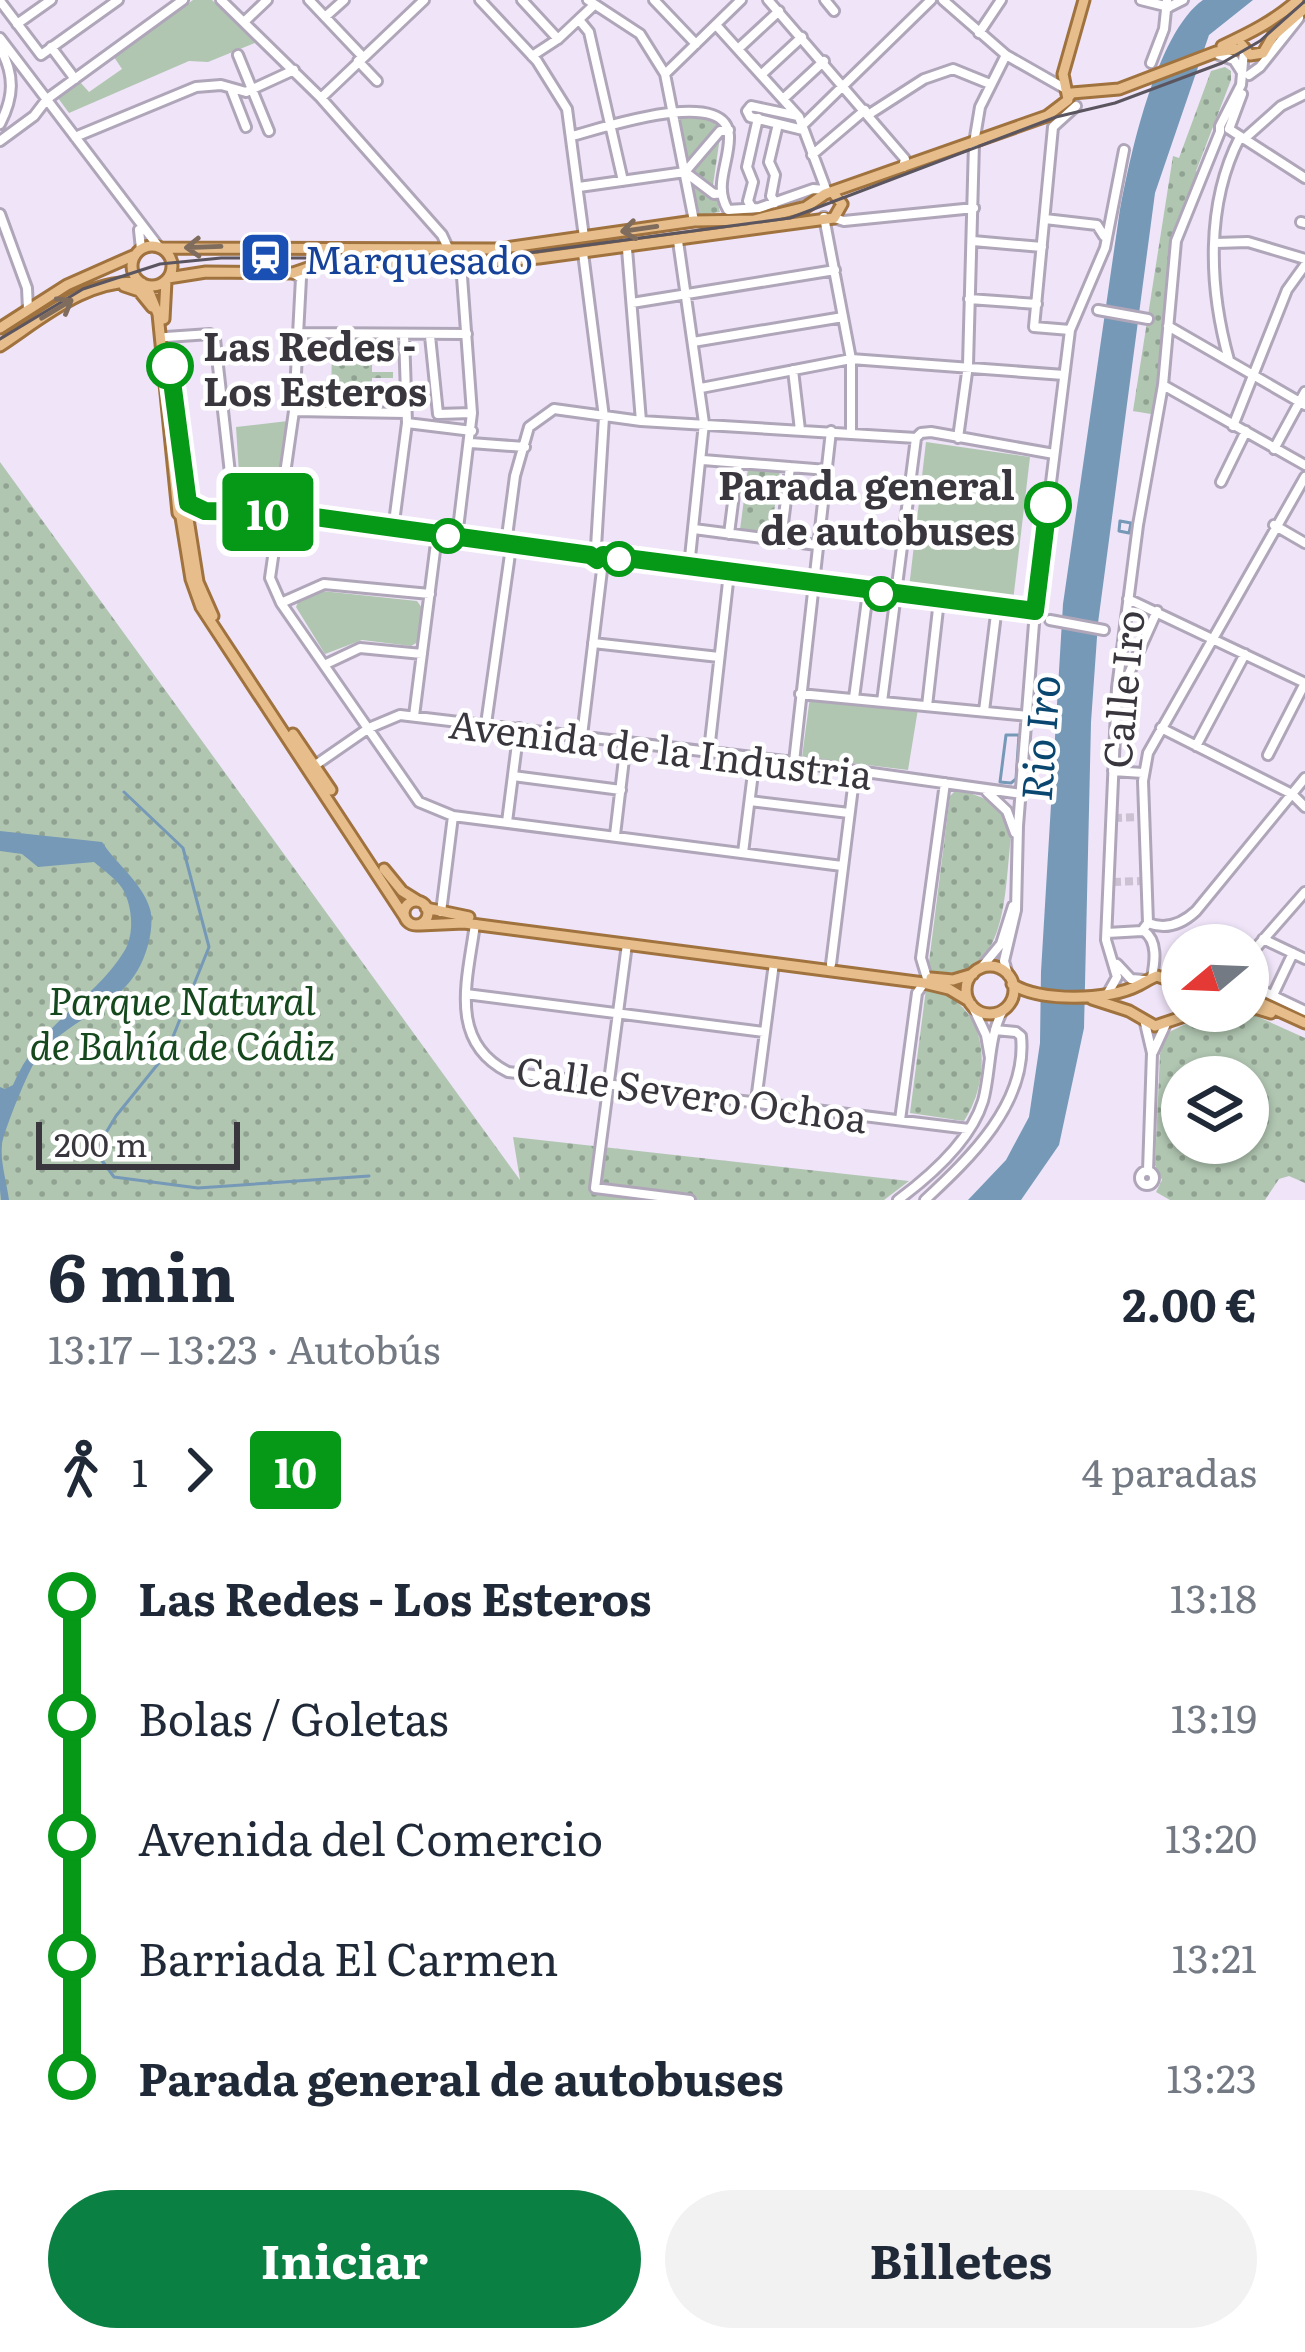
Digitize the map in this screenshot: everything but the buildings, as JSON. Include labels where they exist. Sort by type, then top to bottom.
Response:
[{"type":"main road","points":[[1072,97],[1066,66],[1084,0]]},
{"type":"main road","points":[[1212,54],[1244,34],[1302,10]]},
{"type":"main road","points":[[0,328],[44,298],[138,252],[160,247],[449,251],[694,221],[754,220],[802,209],[826,193],[1041,118],[1072,97],[1121,88],[1212,54],[1243,49],[1260,55],[1302,10]]},
{"type":"main road","points":[[1257,29],[1266,35],[1268,45]]},
{"type":"main road","points":[[1243,49],[1244,34]]},
{"type":"main road","points":[[826,193],[817,210],[829,217]]},
{"type":"main road","points":[[0,346],[80,296],[119,283],[144,284],[206,272],[293,273],[322,263],[461,263],[627,249],[829,217],[842,204],[826,193]]},
{"type":"main road","points":[[583,237],[590,243],[584,253]]},
{"type":"main road","points":[[160,247],[172,260],[162,297],[191,579],[201,607],[410,924],[475,924],[926,980],[953,980],[995,967],[1034,995]]},
{"type":"main road","points":[[138,252],[132,270],[158,314],[162,357]]},
{"type":"main road","points":[[119,283],[139,291],[150,303],[198,582],[209,609],[392,881],[422,904],[441,912],[926,980],[989,1014],[1034,995],[1087,998],[1161,979]]},
{"type":"main road","points":[[404,916],[406,906],[422,904]]},
{"type":"main road","points":[[420,925],[427,917],[422,904]]},
{"type":"main road","points":[[970,1003],[966,987],[977,971]]},
{"type":"main road","points":[[1005,1008],[1010,979]]},
{"type":"main road","points":[[1141,1019],[1134,1000],[1145,981]]},
{"type":"main road","points":[[1087,998],[1161,1022]]},
{"type":"main road","points":[[1269,1010],[1305,1026]]},
{"type":"street","points":[[17,24],[51,0]]},
{"type":"street","points":[[0,2],[40,55],[118,0]]},
{"type":"street","points":[[34,116],[47,99],[183,0]]},
{"type":"street","points":[[221,0],[321,98],[442,235],[449,251]]},
{"type":"street","points":[[244,22],[267,0]]},
{"type":"street","points":[[310,0],[377,80]]},
{"type":"street","points":[[325,17],[344,0]]},
{"type":"street","points":[[321,98],[424,0]]},
{"type":"street","points":[[480,0],[532,56],[567,109],[583,237]]},
{"type":"street","points":[[522,0],[558,39]]},
{"type":"street","points":[[653,0],[696,44]]},
{"type":"street","points":[[665,74],[741,0]]},
{"type":"street","points":[[768,0],[905,160],[902,168]]},
{"type":"street","points":[[824,0],[834,11]]},
{"type":"street","points":[[802,124],[749,107],[747,114],[778,124],[802,124],[845,88],[931,0]]},
{"type":"street","points":[[943,0],[1006,55],[1072,97],[1053,127],[1034,327],[1070,330]]},
{"type":"street","points":[[979,33],[1001,0]]},
{"type":"street","points":[[1142,0],[1183,0]]},
{"type":"street","points":[[532,56],[580,21],[591,3],[640,34],[665,74],[694,221]]},
{"type":"street","points":[[1151,63],[1168,3]]},
{"type":"street","points":[[1246,75],[1260,67],[1302,10]]},
{"type":"street","points":[[739,50],[779,11]]},
{"type":"street","points":[[580,21],[590,32],[623,181]]},
{"type":"street","points":[[716,25],[802,124],[826,193]]},
{"type":"street","points":[[762,74],[802,37]]},
{"type":"street","points":[[0,38],[160,247]]},
{"type":"street","points":[[51,47],[74,79]]},
{"type":"street","points":[[0,48],[12,84],[11,100],[0,124]]},
{"type":"street","points":[[1243,49],[1246,75]]},
{"type":"street","points":[[1212,54],[1230,57],[1246,75]]},
{"type":"street","points":[[238,55],[269,131]]},
{"type":"street","points":[[958,438],[968,365],[974,143],[980,107],[1006,55]]},
{"type":"street","points":[[1246,75],[1260,55]]},
{"type":"street","points":[[783,99],[824,61]]},
{"type":"street","points":[[812,155],[866,112],[924,79],[953,69],[990,84]]},
{"type":"street","points":[[75,136],[196,87],[214,84],[253,90],[294,70]]},
{"type":"street","name":"Calle Iro","points":[[1108,993],[1117,977],[1107,933],[1119,671],[1163,385],[1176,241],[1246,75]]},
{"type":"street","points":[[231,90],[246,127]]},
{"type":"street","points":[[1229,360],[1216,305],[1217,196],[1224,168],[1241,138],[1281,106],[1305,94]]},
{"type":"street","points":[[0,141],[34,116],[45,111],[58,114]]},
{"type":"street","points":[[572,136],[673,112],[711,112],[729,130]]},
{"type":"street","points":[[754,209],[748,204],[753,182],[747,167],[758,118]]},
{"type":"street","points":[[775,203],[771,196],[775,172],[769,162],[778,124]]},
{"type":"street","points":[[1225,128],[1305,178]]},
{"type":"street","points":[[578,187],[686,172],[720,130],[729,130]]},
{"type":"street","points":[[729,130],[722,194],[728,210],[754,209],[813,189],[826,193]]},
{"type":"street","points":[[1010,979],[1004,961],[1015,921],[1035,611],[1070,330],[1105,248],[1124,150]]},
{"type":"street","points":[[686,172],[714,194],[722,194]]},
{"type":"street","points":[[851,431],[851,359],[829,217],[844,221],[974,208]]},
{"type":"street","points":[[0,214],[27,289],[28,309]]},
{"type":"street","points":[[1045,219],[1101,226],[1105,234],[1099,260]]},
{"type":"street","points":[[138,223],[138,252]]},
{"type":"street","points":[[677,242],[704,423],[689,567]]},
{"type":"street","points":[[973,242],[1042,247]]},
{"type":"street","points":[[1216,243],[1249,242],[1305,262],[1287,290],[1233,426]]},
{"type":"street","points":[[627,249],[640,421]]},
{"type":"street","points":[[582,736],[602,570],[593,554],[604,417],[584,253]]},
{"type":"street","points":[[457,537],[472,431],[461,263]]},
{"type":"street","points":[[632,303],[835,270]]},
{"type":"street","points":[[293,273],[301,278],[294,411],[270,578],[281,603],[418,802],[453,816],[842,866]]},
{"type":"street","points":[[27,289],[44,298]]},
{"type":"street","points":[[969,299],[1037,304]]},
{"type":"street","points":[[1098,310],[1148,319]]},
{"type":"street","points":[[693,342],[844,317]]},
{"type":"street","points":[[1168,326],[1303,399],[1274,448]]},
{"type":"street","points":[[299,333],[467,334]]},
{"type":"street","points":[[166,337],[210,334],[216,341],[234,509]]},
{"type":"street","points":[[393,530],[406,418],[404,335]]},
{"type":"street","points":[[430,336],[439,414],[472,413]]},
{"type":"street","points":[[701,388],[851,359],[1064,375]]},
{"type":"street","points":[[793,370],[800,430]]},
{"type":"street","points":[[1163,385],[1305,465]]},
{"type":"street","points":[[486,724],[515,476],[529,428],[544,413],[562,408],[640,421],[916,438]]},
{"type":"street","points":[[294,411],[406,418],[472,431]]},
{"type":"street","points":[[794,761],[831,431]]},
{"type":"street","points":[[1221,482],[1246,431]]},
{"type":"street","points":[[882,702],[916,438],[931,432],[1054,454]]},
{"type":"street","points":[[470,442],[524,447]]},
{"type":"street","points":[[703,460],[827,470]]},
{"type":"street","points":[[729,534],[738,463]]},
{"type":"street","points":[[782,541],[790,467]]},
{"type":"street","points":[[1152,940],[1145,927],[1143,881],[1143,773],[1148,754],[1305,477]]},
{"type":"street","points":[[187,511],[279,512],[1035,611]]},
{"type":"street","points":[[1274,525],[1305,543]]},
{"type":"street","points":[[694,530],[818,545]]},
{"type":"street","points":[[414,716],[437,536]]},
{"type":"street","points":[[709,751],[729,573]]},
{"type":"street","points":[[281,603],[324,584],[430,594]]},
{"type":"street","points":[[854,698],[868,592]]},
{"type":"street","points":[[1128,599],[1305,683],[1268,755]]},
{"type":"street","points":[[926,706],[939,600]]},
{"type":"street","points":[[985,711],[997,606]]},
{"type":"street","points":[[1118,697],[1157,611]]},
{"type":"street","points":[[1050,620],[1105,630]]},
{"type":"street","points":[[593,643],[718,657]]},
{"type":"street","points":[[324,665],[360,648],[422,654]]},
{"type":"street","points":[[1196,746],[1245,654]]},
{"type":"street","points":[[1119,671],[1125,677],[1130,674]]},
{"type":"street","points":[[800,694],[1028,716]]},
{"type":"street","name":"Avenida de la Industria","points":[[314,766],[394,715],[794,761],[1022,794]]},
{"type":"street","points":[[507,823],[519,728]]},
{"type":"street","points":[[1161,728],[1292,794],[1305,807]]},
{"type":"street","points":[[615,835],[626,742]]},
{"type":"street","points":[[743,853],[755,757]]},
{"type":"street","points":[[831,964],[855,771]]},
{"type":"street","points":[[1113,771],[1143,773]]},
{"type":"street","points":[[513,776],[621,790]]},
{"type":"street","points":[[1178,924],[1196,911],[1305,778]]},
{"type":"street","points":[[900,1120],[917,993],[926,980],[921,958],[945,783]]},
{"type":"street","points":[[981,788],[1007,811],[1017,844]]},
{"type":"street","points":[[750,801],[849,813]]},
{"type":"street","points":[[441,912],[453,816]]},
{"type":"street","points":[[1269,932],[1305,892]]},
{"type":"street","points":[[977,971],[1001,944],[1014,904]]},
{"type":"street","points":[[1291,908],[1305,915]]},
{"type":"street","name":"Calle Severo Ochoa","points":[[475,924],[466,994],[468,1028],[500,1068],[520,1075],[969,1129]]},
{"type":"street","points":[[1161,927],[1107,933],[1124,973],[1145,981],[1154,932],[1161,928]]},
{"type":"street","points":[[1269,942],[1305,959]]},
{"type":"street","points":[[627,944],[596,1187],[691,1200]]},
{"type":"street","points":[[1273,995],[1294,953]]},
{"type":"street","points":[[756,1101],[774,963]]},
{"type":"street","points":[[466,994],[764,1032]]},
{"type":"street","points":[[1269,994],[1305,1011]]},
{"type":"street","points":[[970,1003],[986,1035],[990,1059]]},
{"type":"street","points":[[898,1200],[969,1129],[982,1104],[995,1030],[1005,1008]]},
{"type":"street","points":[[1141,1019],[1152,1053],[1148,1171]]},
{"type":"street","points":[[925,1200],[963,1162],[1011,1097],[1021,1036],[995,1030]]},
{"type":"street","points":[[1152,1053],[1165,1032]]},
{"type":"green space","points":[[193,0],[212,0],[257,42],[208,62],[189,61],[69,113],[58,98],[80,82],[89,92],[122,69],[114,57]]},
{"type":"green space","points":[[1225,67],[1231,71],[1231,80],[1196,171],[1201,174],[1176,241],[1163,385],[1151,414],[1133,411],[1173,156],[1179,158],[1211,71]]},
{"type":"green space","points":[[680,118],[711,119],[721,130],[713,185],[720,212],[699,215]]},
{"type":"green space","points":[[332,341],[341,341],[342,356],[362,356],[362,341],[372,342],[372,372],[393,372],[393,378],[372,378],[371,408],[362,408],[361,392],[342,392],[341,407],[331,408]]},
{"type":"green space","points":[[288,421],[275,502],[270,506],[241,504],[236,427]]},
{"type":"green space","points":[[926,442],[1030,457],[1013,601],[909,588]]},
{"type":"green space","name":"Parque Natural de Bahía de Cádiz","points":[[0,462],[520,1180],[513,1137],[909,1181],[884,1200],[0,1200]]},
{"type":"green space","points":[[748,468],[780,470],[771,534],[740,530]]},
{"type":"green space","points":[[322,591],[417,601],[422,608],[418,642],[411,646],[362,640],[325,654],[296,607]]},
{"type":"green space","points":[[810,697],[918,709],[908,770],[802,757]]},
{"type":"green space","points":[[956,790],[993,804],[1009,826],[1003,908],[988,951],[974,965],[955,972],[928,970],[950,796]]},
{"type":"green space","points":[[926,989],[963,1007],[980,1042],[980,1082],[964,1121],[910,1113]]},
{"type":"green space","points":[[1269,1022],[1305,1038],[1305,1183],[1289,1176],[1279,1179],[1265,1200],[1170,1200],[1156,1192],[1162,1180],[1155,1165],[1160,1054],[1167,1033],[1269,1032]]},
{"type":"water","points":[[1203,0],[1253,0],[1209,35],[1155,193],[1098,623],[1084,1028],[1059,1145],[1021,1200],[968,1200],[1006,1160],[1029,1117],[1040,1043],[1063,604],[1119,216],[1158,68],[1186,16]]},
{"type":"water","points":[[0,831],[102,842],[141,890],[151,917],[148,945],[128,984],[50,1044],[32,1066],[2,1145],[9,1200],[1,1200],[0,1190],[0,1087],[13,1085],[37,1045],[112,968],[128,943],[131,918],[122,888],[94,862],[38,867],[22,854],[0,851]]},
{"type":"waterway","points":[[1120,521],[1131,523],[1129,533],[1119,531],[1120,521]]},
{"type":"waterway","name":"Rio Iro","points":[[1006,735],[1019,735],[1016,779],[1011,783],[1000,782],[1006,735]]},
{"type":"waterway","points":[[124,792],[183,848],[209,947],[166,1054],[116,1116],[95,1151],[114,1177],[198,1188],[369,1176]]},
{"type":"tunnel","points":[[1114,818],[1139,817]]},
{"type":"tunnel","points":[[1113,882],[1141,881]]},
{"type":"tram line","points":[[0,339],[83,289],[160,264],[221,258],[490,258],[790,218],[1056,117],[1115,103],[1222,63],[1260,41],[1305,1]]},
{"type":"bus line","name":"10","points":[[170,366],[188,503],[205,511],[279,512],[590,555],[597,560],[603,555],[1035,611],[1048,505]]},
{"type":"place","name":"Marquesado","points":[[265,257]]},
{"type":"place","name":"Las Redes - Los Esteros","points":[[170,366]]},
{"type":"place","name":"Parada general de autobuses","points":[[1048,505]]}]
